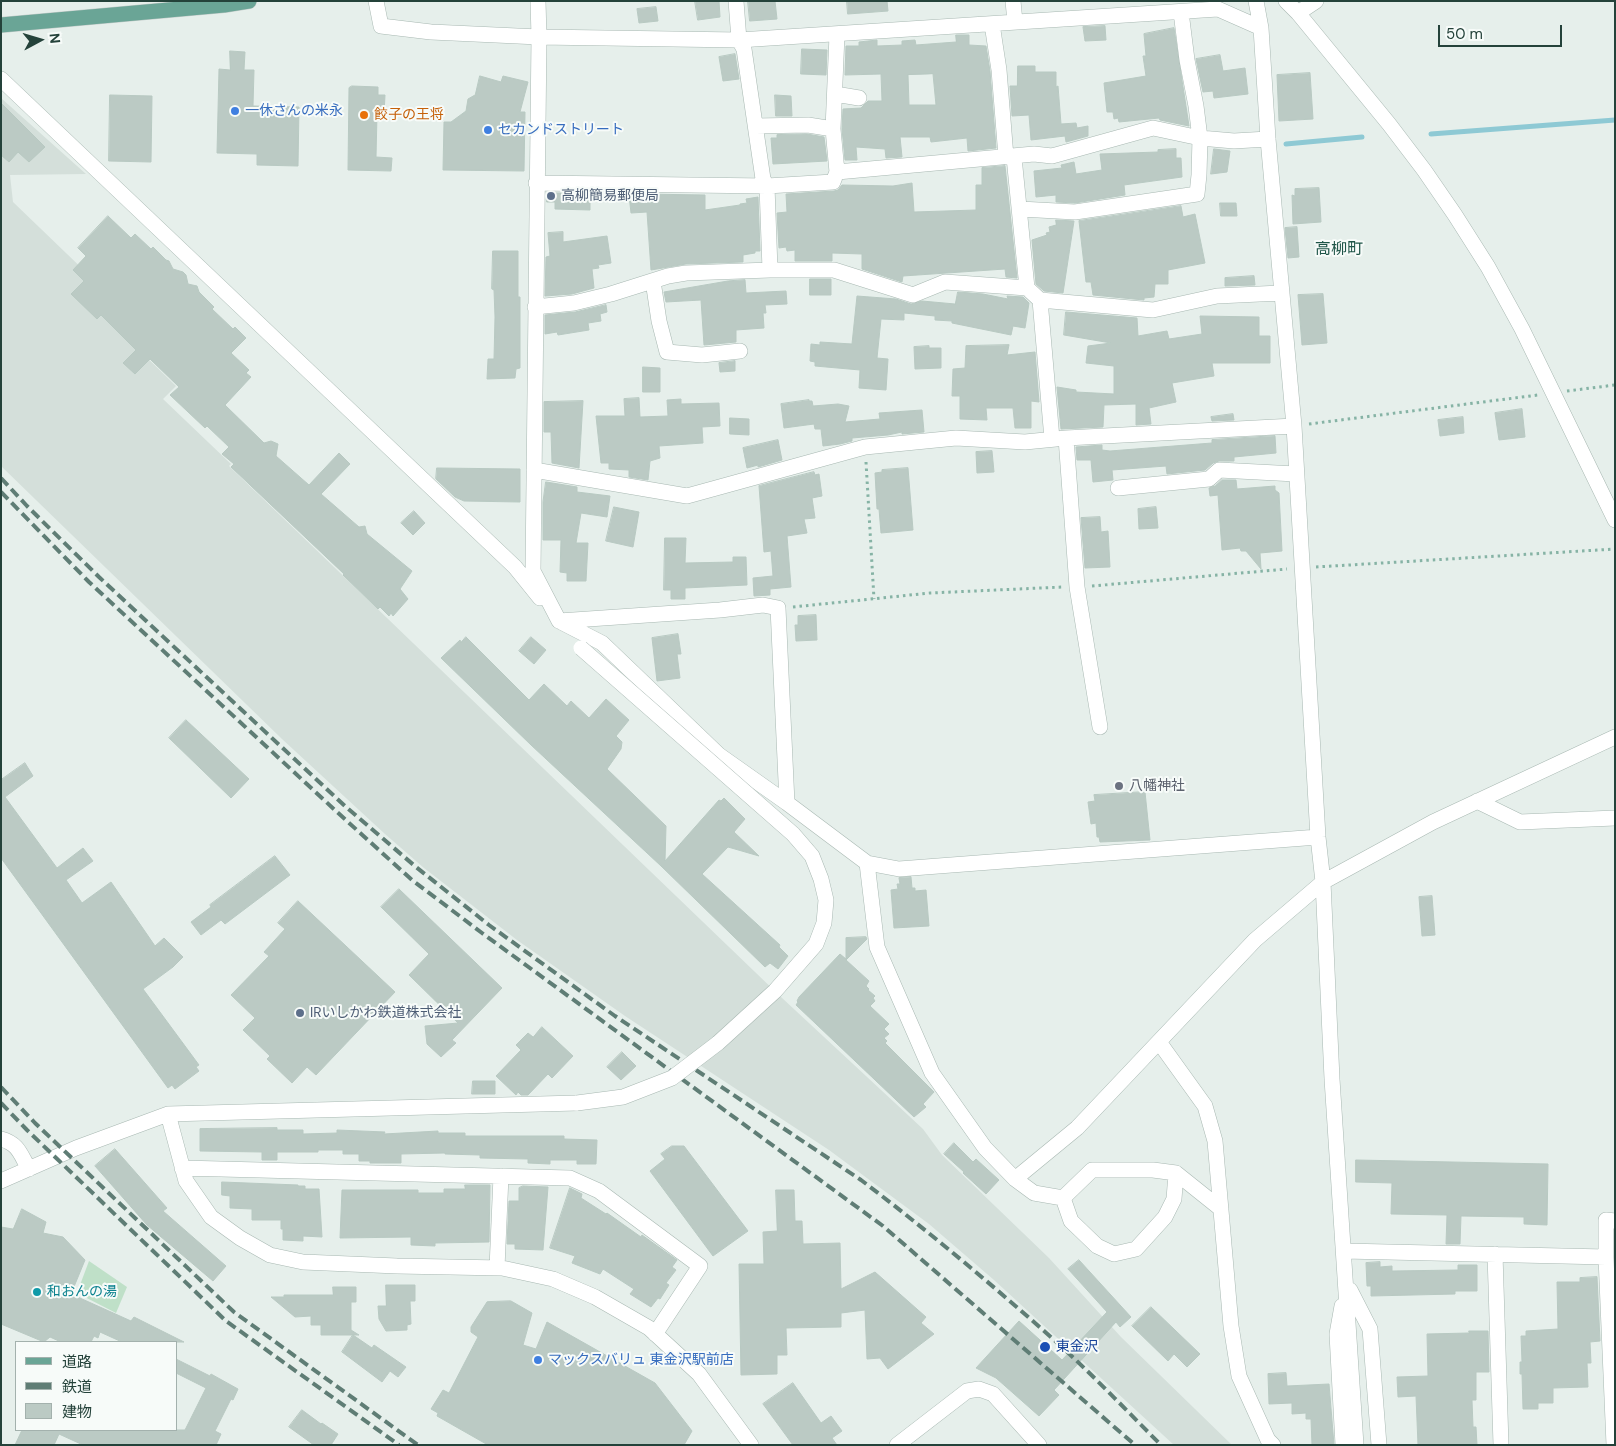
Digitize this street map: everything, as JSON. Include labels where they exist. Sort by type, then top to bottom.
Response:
[{"type":"main road","points":[[1,25],[224,5],[249,1]]},
{"type":"street","points":[[376,1],[381,26],[431,32],[539,37],[739,40],[1218,9],[1261,28]]},
{"type":"street","points":[[538,1],[533,571],[559,621],[602,643],[719,755],[867,863],[899,869],[1318,837]]},
{"type":"street","points":[[736,1],[739,40],[744,49],[763,179],[766,186],[770,270]]},
{"type":"street","points":[[1013,1],[1015,22]]},
{"type":"street","points":[[1256,1],[1261,28],[1268,139],[1294,426],[1318,837],[1323,882],[1332,1079],[1356,1445]]},
{"type":"street","points":[[1286,1],[1389,124],[1455,215],[1522,329],[1615,520]]},
{"type":"street","points":[[1298,13],[1316,1]]},
{"type":"street","points":[[1020,209],[1076,212],[1197,194],[1200,138],[1196,106],[1186,60],[1181,12]]},
{"type":"street","points":[[992,24],[1010,157],[1020,209],[1027,288]]},
{"type":"street","points":[[536,183],[766,186],[833,182],[837,172],[833,129],[837,35]]},
{"type":"street","points":[[1,78],[515,567],[581,648],[793,834],[812,856],[822,879],[826,900],[824,923],[816,944],[774,991],[718,1043],[672,1078],[623,1097],[577,1103],[168,1114],[76,1148],[1,1181]]},
{"type":"street","points":[[835,94],[859,98]]},
{"type":"street","points":[[756,126],[808,125],[833,129]]},
{"type":"street","points":[[837,172],[1034,154],[1052,156],[1153,128],[1200,138],[1234,141],[1268,139]]},
{"type":"street","points":[[536,307],[574,303],[686,273],[770,270],[834,270],[913,295],[946,282],[1027,288],[1040,300],[1153,310],[1217,296],[1281,293]]},
{"type":"street","points":[[652,281],[659,322],[667,352],[702,354],[740,351]]},
{"type":"street","points":[[1040,300],[1078,587],[1100,727]]},
{"type":"street","points":[[534,470],[687,496],[865,447],[956,438],[1025,442],[1294,426]]},
{"type":"street","points":[[1118,488],[1209,479],[1219,470],[1296,474]]},
{"type":"street","points":[[559,621],[720,610],[763,605],[778,608],[787,803]]},
{"type":"street","points":[[1015,1179],[1077,1128],[1255,940],[1323,882],[1433,822],[1615,737]]},
{"type":"street","points":[[1477,801],[1520,822],[1615,818]]},
{"type":"street","points":[[867,863],[877,948],[932,1073],[985,1148],[1015,1179],[1034,1193],[1064,1198]]},
{"type":"street","points":[[1159,1042],[1205,1106],[1214,1141],[1231,1326],[1239,1376],[1268,1440],[1273,1445]]},
{"type":"street","points":[[168,1114],[186,1181],[211,1217],[240,1238],[270,1255],[303,1262],[497,1268],[553,1279],[595,1297],[649,1328],[699,1374],[751,1445]]},
{"type":"street","points":[[1,1140],[10,1142],[15,1146],[29,1169]]},
{"type":"street","points":[[182,1168],[570,1178],[599,1191],[700,1266],[656,1334]]},
{"type":"street","points":[[1064,1198],[1092,1170],[1152,1170],[1176,1173],[1220,1209]]},
{"type":"street","points":[[1064,1198],[1071,1221],[1097,1246],[1114,1254],[1136,1248],[1165,1217],[1174,1199],[1176,1173]]},
{"type":"street","points":[[497,1268],[501,1176]]},
{"type":"street","points":[[1614,1445],[1612,1344],[1606,1256],[1606,1220],[1615,1221]]},
{"type":"street","points":[[1344,1251],[1606,1256]]},
{"type":"street","points":[[1495,1254],[1501,1445]]},
{"type":"street","points":[[1343,1445],[1337,1334],[1347,1285]]},
{"type":"street","points":[[1347,1285],[1370,1329],[1379,1445]]},
{"type":"street","points":[[897,1445],[967,1391],[980,1389],[994,1394],[1038,1445]]},
{"type":"path","points":[[1294,426],[1615,385]]},
{"type":"path","points":[[865,447],[874,599]]},
{"type":"path","points":[[778,608],[930,593],[1078,587],[1303,568],[1615,549]]},
{"type":"shaded area","points":[[1,98],[86,174],[10,175],[13,202],[146,330],[134,345],[176,386],[163,399],[231,464],[229,466],[781,997],[923,1129],[942,1155],[1049,1258],[1121,1337],[1232,1445],[1174,1445],[994,1280],[929,1224],[829,1150],[625,1016],[517,940],[424,868],[282,739],[1,466]]},
{"type":"green space","points":[[89,1261],[127,1287],[116,1313],[77,1293]]},
{"type":"building","points":[[695,1],[719,1],[720,17],[698,20]]},
{"type":"building","points":[[748,1],[775,1],[777,19],[750,21]]},
{"type":"building","points":[[847,1],[887,1],[888,11],[848,14]]},
{"type":"building","points":[[656,7],[658,21],[639,23],[637,9]]},
{"type":"building","points":[[1105,26],[1106,40],[1085,41],[1083,27]]},
{"type":"building","points":[[1174,28],[1189,126],[1160,120],[1159,118],[1119,122],[1118,118],[1114,119],[1113,112],[1107,112],[1104,83],[1146,76],[1143,56],[1146,56],[1144,34]]},
{"type":"building","points":[[956,35],[969,35],[969,45],[986,46],[990,71],[996,148],[968,151],[967,138],[931,142],[930,137],[900,137],[902,157],[886,158],[885,149],[856,147],[857,160],[845,160],[842,129],[843,109],[861,108],[868,101],[882,101],[881,74],[845,75],[846,46],[859,46],[859,42],[877,40],[877,46],[902,45],[902,41],[915,40],[916,45],[956,42]],"holes":[[[933,74],[936,105],[909,105],[908,75]]]},
{"type":"building","points":[[802,49],[827,50],[826,75],[801,74]]},
{"type":"building","points":[[230,51],[245,52],[244,70],[254,70],[253,106],[299,107],[298,166],[257,165],[257,154],[217,153],[219,69],[230,70]]},
{"type":"building","points":[[735,54],[739,79],[723,81],[719,57]]},
{"type":"building","points":[[1220,55],[1223,71],[1245,68],[1248,94],[1214,98],[1213,91],[1203,92],[1196,59]]},
{"type":"building","points":[[1018,66],[1035,66],[1035,72],[1056,72],[1061,124],[1076,123],[1077,128],[1088,126],[1088,136],[1066,142],[1065,136],[1031,140],[1029,115],[1012,116],[1010,86],[1017,86]]},
{"type":"building","points":[[1310,73],[1313,119],[1279,121],[1277,75]]},
{"type":"building","points":[[480,76],[501,82],[503,76],[528,82],[520,112],[525,112],[524,171],[443,170],[444,122],[451,122],[466,111],[468,99],[475,95]]},
{"type":"building","points":[[352,86],[378,87],[378,95],[385,95],[384,114],[377,114],[376,157],[392,158],[391,171],[348,170],[349,88]]},
{"type":"building","points":[[110,95],[152,96],[151,162],[109,161]]},
{"type":"building","points":[[775,95],[791,96],[792,116],[776,116]]},
{"type":"building","points":[[1,103],[45,147],[29,162],[18,152],[9,162],[1,155]]},
{"type":"building","points":[[807,134],[824,137],[827,161],[773,164],[771,138],[777,138],[777,135]]},
{"type":"building","points":[[1176,149],[1176,158],[1181,158],[1182,177],[1124,185],[1125,195],[1075,203],[1056,202],[1056,195],[1036,197],[1034,171],[1062,168],[1061,165],[1074,162],[1076,174],[1102,170],[1100,154],[1158,152],[1158,150]]},
{"type":"building","points":[[1214,149],[1230,151],[1227,172],[1211,174]]},
{"type":"building","points":[[1005,166],[1017,278],[1006,277],[1005,269],[903,276],[902,282],[862,269],[862,254],[832,253],[832,261],[795,261],[795,250],[787,251],[786,247],[779,248],[777,213],[787,212],[786,194],[834,191],[838,190],[842,185],[893,186],[912,183],[914,212],[976,210],[976,185],[982,185],[982,168]]},
{"type":"building","points":[[1319,188],[1321,222],[1293,224],[1292,195],[1295,196],[1295,189]]},
{"type":"building","points":[[547,193],[590,193],[590,210],[555,209],[555,202],[547,202]]},
{"type":"building","points":[[629,195],[705,195],[705,210],[740,205],[747,203],[746,199],[758,197],[760,251],[743,255],[743,262],[686,264],[651,270],[647,212],[631,213]]},
{"type":"building","points":[[1220,203],[1236,203],[1237,216],[1221,216]]},
{"type":"building","points":[[1181,206],[1183,217],[1195,214],[1205,263],[1168,270],[1168,284],[1155,284],[1154,297],[1144,298],[1144,300],[1093,295],[1091,282],[1086,282],[1079,221]]},
{"type":"building","points":[[108,216],[131,238],[135,234],[151,249],[153,247],[169,261],[173,269],[183,272],[186,275],[188,284],[197,286],[199,292],[214,307],[212,309],[233,329],[235,327],[246,338],[231,353],[249,370],[246,373],[251,377],[225,405],[264,443],[271,441],[278,444],[276,456],[309,485],[339,453],[350,464],[321,494],[359,527],[365,526],[367,534],[412,571],[400,589],[408,599],[393,616],[391,613],[389,616],[380,607],[378,609],[344,574],[231,467],[234,464],[222,454],[229,447],[207,426],[205,428],[170,395],[179,387],[150,359],[135,374],[123,363],[136,350],[101,315],[97,319],[71,294],[84,281],[73,270],[86,256],[78,248]]},
{"type":"building","points":[[1056,220],[1074,221],[1063,293],[1044,291],[1036,284],[1032,240],[1047,235],[1046,233],[1050,232],[1049,227],[1056,225]]},
{"type":"building","points":[[1297,227],[1299,257],[1288,258],[1285,228]]},
{"type":"building","points":[[563,232],[563,242],[607,236],[611,263],[598,265],[599,268],[592,269],[594,288],[572,294],[545,296],[546,257],[550,256],[548,233]]},
{"type":"building","points":[[493,251],[518,251],[520,368],[516,369],[515,378],[487,379],[488,359],[494,359]]},
{"type":"building","points":[[1254,276],[1255,285],[1225,286],[1225,278]]},
{"type":"building","points":[[810,279],[831,279],[831,295],[810,295]]},
{"type":"building","points":[[745,280],[746,293],[786,291],[787,304],[765,305],[766,313],[763,313],[764,328],[736,330],[736,342],[704,345],[701,300],[666,302],[664,292],[728,281]]},
{"type":"building","points":[[958,292],[1008,299],[1007,296],[1023,297],[1029,303],[1025,328],[1013,326],[1011,335],[952,323],[952,321],[935,320],[935,316],[904,313],[904,320],[881,319],[877,358],[888,359],[886,390],[859,388],[860,370],[815,366],[815,362],[810,361],[811,344],[820,345],[820,342],[852,344],[857,296],[896,299],[911,304],[922,301],[955,304]]},
{"type":"building","points":[[1323,294],[1327,343],[1302,345],[1298,295]]},
{"type":"building","points":[[606,305],[607,312],[600,314],[601,321],[588,323],[589,330],[558,335],[557,332],[545,334],[545,315],[575,312]]},
{"type":"building","points":[[1066,312],[1137,318],[1138,336],[1167,331],[1169,339],[1202,334],[1200,316],[1259,317],[1259,336],[1270,336],[1270,363],[1212,363],[1214,376],[1172,383],[1176,402],[1149,408],[1151,424],[1136,425],[1136,404],[1104,405],[1103,427],[1061,429],[1057,387],[1076,390],[1076,392],[1114,394],[1114,366],[1086,363],[1088,346],[1111,343],[1064,335]]},
{"type":"building","points":[[1009,345],[1007,355],[1035,352],[1039,402],[1031,401],[1031,428],[1015,428],[1013,408],[986,408],[987,420],[960,419],[960,396],[952,396],[953,369],[965,368],[966,346]]},
{"type":"building","points":[[929,346],[929,348],[941,348],[941,368],[915,369],[914,347]]},
{"type":"building","points":[[735,361],[735,371],[720,372],[719,363]]},
{"type":"building","points":[[643,367],[660,368],[660,392],[643,392]]},
{"type":"building","points":[[639,398],[640,417],[668,416],[667,400],[681,399],[681,404],[719,403],[720,426],[702,427],[703,443],[659,446],[660,458],[650,461],[648,480],[629,477],[629,470],[609,469],[609,463],[601,463],[596,416],[625,416],[624,399]]},
{"type":"building","points":[[583,401],[579,468],[552,463],[551,432],[544,432],[544,402]]},
{"type":"building","points":[[812,401],[813,406],[838,404],[849,406],[845,422],[880,419],[879,413],[922,410],[924,432],[902,434],[902,432],[852,438],[852,441],[823,446],[821,429],[815,429],[814,424],[784,428],[781,404]]},
{"type":"building","points":[[1522,409],[1525,437],[1499,440],[1495,413]]},
{"type":"building","points":[[1233,414],[1234,420],[1212,421],[1211,417]]},
{"type":"building","points":[[1463,417],[1464,433],[1440,436],[1438,420]]},
{"type":"building","points":[[730,418],[749,419],[749,435],[730,434]]},
{"type":"building","points":[[1275,436],[1276,453],[1234,457],[1234,461],[1219,461],[1213,463],[1205,470],[1167,474],[1166,466],[1112,470],[1113,480],[1093,482],[1091,460],[1077,460],[1076,447],[1102,445],[1102,450],[1110,451],[1212,443],[1212,440]]},
{"type":"building","points":[[778,440],[782,460],[747,468],[743,448]]},
{"type":"building","points":[[992,451],[994,472],[977,473],[976,452]]},
{"type":"building","points":[[437,468],[520,469],[520,502],[464,501],[455,497],[436,479]]},
{"type":"building","points":[[908,468],[913,530],[881,533],[879,509],[877,509],[875,473],[882,472],[882,470]]},
{"type":"building","points":[[814,472],[815,475],[819,474],[822,496],[812,498],[815,518],[804,519],[807,533],[787,536],[791,587],[770,589],[770,595],[754,596],[753,578],[773,576],[771,551],[764,552],[759,486]]},
{"type":"building","points":[[1222,480],[1236,480],[1237,489],[1275,486],[1275,490],[1279,493],[1282,551],[1260,553],[1261,569],[1246,551],[1241,551],[1240,548],[1222,550],[1218,495],[1210,496],[1209,488]]},
{"type":"building","points":[[546,482],[577,487],[577,492],[610,496],[607,517],[581,513],[576,543],[588,543],[586,581],[567,581],[567,573],[560,572],[561,540],[543,540],[543,502]]},
{"type":"building","points":[[614,507],[639,512],[633,547],[606,541]]},
{"type":"building","points":[[1156,507],[1158,528],[1139,529],[1138,509]]},
{"type":"building","points":[[414,511],[425,523],[413,535],[401,523]]},
{"type":"building","points":[[1100,517],[1101,532],[1108,531],[1110,567],[1085,568],[1081,518]]},
{"type":"building","points":[[665,538],[686,538],[685,563],[733,562],[733,557],[746,557],[747,585],[685,588],[685,599],[671,599],[671,590],[664,590]]},
{"type":"building","points":[[816,615],[817,640],[796,641],[795,625],[798,625],[798,616]]},
{"type":"building","points":[[678,634],[681,654],[677,654],[680,678],[657,681],[652,638]]},
{"type":"building","points":[[466,637],[529,700],[544,684],[567,706],[571,701],[589,718],[606,699],[629,720],[616,736],[622,742],[621,749],[607,769],[666,826],[665,861],[719,800],[721,801],[724,798],[745,819],[734,832],[759,856],[728,847],[702,874],[780,945],[779,947],[788,956],[778,969],[770,963],[765,967],[441,658],[460,640],[461,642]]},
{"type":"building","points":[[531,637],[546,650],[534,664],[519,651]]},
{"type":"building","points":[[186,720],[249,779],[231,798],[169,738]]},
{"type":"building","points":[[25,763],[33,776],[5,797],[57,868],[83,848],[93,861],[66,880],[82,903],[111,882],[155,946],[164,938],[183,957],[173,967],[143,989],[199,1065],[196,1067],[199,1071],[175,1089],[172,1085],[168,1088],[1,858],[1,780]]},
{"type":"building","points":[[1145,792],[1150,840],[1100,842],[1099,837],[1097,837],[1096,823],[1091,824],[1088,802],[1095,801],[1094,795]]},
{"type":"building","points":[[275,856],[290,875],[225,924],[221,920],[201,935],[191,922],[211,907],[210,905]]},
{"type":"building","points":[[911,877],[912,888],[915,888],[915,891],[926,890],[929,926],[894,928],[891,890],[898,889],[897,884],[900,884],[899,878]]},
{"type":"building","points":[[399,889],[502,988],[452,1040],[456,1043],[441,1057],[427,1044],[425,1026],[458,1023],[409,975],[429,954],[381,907]]},
{"type":"building","points":[[1432,896],[1435,935],[1422,936],[1419,897]]},
{"type":"building","points":[[298,901],[395,992],[316,1075],[307,1067],[292,1083],[267,1059],[270,1056],[243,1030],[255,1018],[231,995],[269,956],[264,952],[285,929],[278,923]]},
{"type":"building","points":[[866,937],[867,939],[846,960],[869,981],[866,986],[875,996],[873,998],[875,1001],[870,1006],[889,1024],[884,1029],[889,1034],[884,1038],[887,1041],[885,1043],[934,1092],[923,1104],[926,1107],[914,1117],[796,1005],[799,997],[840,954],[846,959],[846,938]]},
{"type":"building","points":[[542,1027],[573,1056],[552,1078],[548,1074],[528,1095],[521,1095],[518,1092],[516,1095],[496,1076],[521,1050],[516,1045],[528,1033],[533,1037]]},
{"type":"building","points":[[622,1052],[636,1066],[621,1080],[607,1067]]},
{"type":"building","points":[[473,1081],[495,1081],[495,1094],[472,1094]]},
{"type":"building","points":[[277,1128],[277,1130],[303,1130],[303,1134],[337,1133],[337,1130],[385,1132],[384,1134],[438,1131],[438,1133],[465,1133],[465,1136],[564,1136],[564,1139],[597,1140],[596,1164],[577,1164],[577,1160],[550,1160],[550,1164],[528,1163],[528,1159],[480,1158],[480,1155],[445,1153],[401,1154],[401,1163],[370,1163],[370,1161],[359,1161],[359,1154],[343,1154],[343,1150],[277,1152],[277,1160],[262,1160],[262,1152],[200,1151],[200,1129]]},
{"type":"building","points":[[954,1143],[973,1162],[976,1159],[999,1180],[986,1194],[944,1154]]},
{"type":"building","points":[[672,1146],[684,1146],[748,1231],[713,1256],[650,1171],[665,1159],[661,1154]]},
{"type":"building","points":[[115,1149],[167,1208],[163,1211],[226,1266],[213,1281],[147,1225],[95,1166]]},
{"type":"building","points":[[1356,1160],[1548,1164],[1547,1225],[1524,1224],[1524,1217],[1461,1216],[1460,1244],[1446,1244],[1447,1215],[1391,1214],[1392,1183],[1356,1182]]},
{"type":"building","points":[[222,1182],[298,1185],[305,1186],[305,1189],[319,1189],[322,1237],[303,1236],[303,1241],[283,1240],[281,1220],[252,1220],[252,1209],[230,1208],[230,1196],[222,1195]]},
{"type":"building","points":[[465,1185],[490,1185],[489,1242],[435,1243],[435,1246],[411,1245],[411,1237],[340,1238],[342,1190],[418,1190],[418,1193],[444,1193],[444,1189],[465,1189]]},
{"type":"building","points":[[523,1186],[548,1187],[543,1250],[515,1249],[515,1244],[507,1244],[509,1201],[519,1201],[519,1188]]},
{"type":"building","points":[[570,1188],[582,1194],[581,1198],[607,1213],[641,1237],[642,1235],[677,1260],[672,1267],[676,1270],[666,1283],[669,1285],[660,1299],[658,1298],[651,1307],[630,1294],[634,1289],[603,1269],[600,1274],[572,1263],[575,1256],[550,1248]]},
{"type":"building","points":[[776,1190],[794,1190],[795,1221],[802,1221],[803,1244],[840,1243],[841,1289],[875,1272],[926,1317],[921,1323],[934,1334],[888,1369],[880,1358],[867,1359],[865,1310],[841,1313],[841,1327],[786,1328],[787,1355],[777,1355],[777,1374],[741,1375],[739,1264],[764,1264],[763,1232],[777,1231]]},
{"type":"building","name":"和おんの湯","points":[[22,1209],[46,1222],[43,1233],[63,1237],[85,1260],[71,1294],[131,1321],[134,1317],[184,1342],[120,1341],[100,1332],[98,1338],[94,1336],[92,1341],[59,1341],[50,1337],[45,1341],[42,1341],[1,1324],[1,1227],[13,1229]]},
{"type":"building","points":[[1079,1260],[1131,1317],[1120,1327],[1116,1322],[1054,1390],[1059,1395],[1039,1416],[996,1378],[976,1368],[1019,1321],[1062,1360],[1107,1312],[1068,1269]]},
{"type":"building","points":[[1380,1262],[1380,1267],[1392,1266],[1392,1271],[1458,1270],[1458,1265],[1477,1265],[1477,1291],[1455,1291],[1455,1294],[1371,1296],[1371,1286],[1367,1286],[1366,1263]]},
{"type":"building","points":[[1597,1277],[1600,1341],[1590,1342],[1591,1363],[1587,1363],[1588,1387],[1553,1388],[1553,1403],[1538,1403],[1538,1409],[1523,1409],[1522,1374],[1520,1374],[1520,1362],[1522,1362],[1521,1336],[1526,1336],[1526,1331],[1558,1329],[1557,1282],[1580,1282],[1580,1278]]},
{"type":"building","points":[[386,1285],[415,1285],[415,1301],[410,1301],[411,1324],[407,1325],[407,1330],[386,1331],[379,1319],[378,1306],[386,1306]]},
{"type":"building","points":[[333,1287],[356,1287],[356,1302],[351,1302],[351,1330],[359,1335],[321,1335],[321,1325],[311,1325],[311,1316],[295,1317],[271,1297],[284,1297],[284,1295],[333,1295]]},
{"type":"building","name":"マックスバリュ 東金沢駅前店","points":[[511,1301],[532,1313],[523,1345],[536,1349],[547,1322],[655,1383],[692,1431],[684,1445],[488,1445],[437,1416],[438,1413],[431,1409],[443,1390],[449,1393],[478,1337],[471,1332],[471,1327],[487,1302]]},
{"type":"building","points":[[1151,1307],[1200,1354],[1187,1367],[1174,1354],[1168,1361],[1132,1326]]},
{"type":"building","points":[[1469,1331],[1488,1331],[1489,1372],[1476,1372],[1476,1400],[1472,1400],[1473,1427],[1476,1427],[1477,1445],[1418,1445],[1416,1396],[1398,1397],[1397,1377],[1428,1376],[1427,1334],[1469,1333]]},
{"type":"building","points":[[353,1335],[372,1348],[374,1345],[406,1367],[398,1377],[390,1371],[382,1382],[342,1352]]},
{"type":"building","points":[[178,1360],[210,1376],[211,1374],[238,1389],[215,1431],[221,1434],[216,1445],[83,1445],[59,1434],[54,1445],[15,1445],[22,1431],[185,1430],[206,1388],[178,1374]]},
{"type":"building","points":[[1286,1373],[1287,1386],[1329,1384],[1334,1445],[1312,1445],[1311,1419],[1306,1419],[1306,1413],[1292,1414],[1292,1403],[1269,1404],[1268,1374]]},
{"type":"building","points":[[793,1383],[821,1423],[831,1416],[842,1431],[832,1438],[837,1445],[793,1445],[763,1404]]},
{"type":"building","points":[[302,1410],[338,1434],[331,1445],[314,1445],[289,1427]]},
{"type":"waterway","points":[[1431,134],[1615,120]]},
{"type":"waterway","points":[[1286,144],[1362,137]]},
{"type":"railway","points":[[1,478],[99,577],[346,807],[416,867],[489,925],[615,1016],[861,1180],[886,1199],[958,1257],[1052,1338],[1094,1377],[1161,1445]]},
{"type":"railway","points":[[1,492],[89,582],[412,880],[883,1226],[1135,1445]]},
{"type":"railway","points":[[1,1087],[35,1123],[234,1312],[418,1445]]},
{"type":"railway","points":[[1,1103],[226,1321],[399,1445]]},
{"type":"place","name":"一休さんの米永","points":[[235,111]]},
{"type":"place","name":"餃子の王将","points":[[364,115]]},
{"type":"place","name":"セカンドストリート","points":[[488,130]]},
{"type":"place","name":"高柳簡易郵便局","points":[[551,196]]},
{"type":"place","name":"八幡神社","points":[[1119,786]]},
{"type":"place","name":"IRいしかわ鉄道株式会社","points":[[300,1013]]},
{"type":"place","name":"和おんの湯","points":[[37,1292]]},
{"type":"place","name":"東金沢","points":[[1045,1347]]},
{"type":"place","name":"マックスバリュ 東金沢駅前店","points":[[538,1360]]},
{"type":"district","name":"高柳町","points":[[1339,250]]}]
